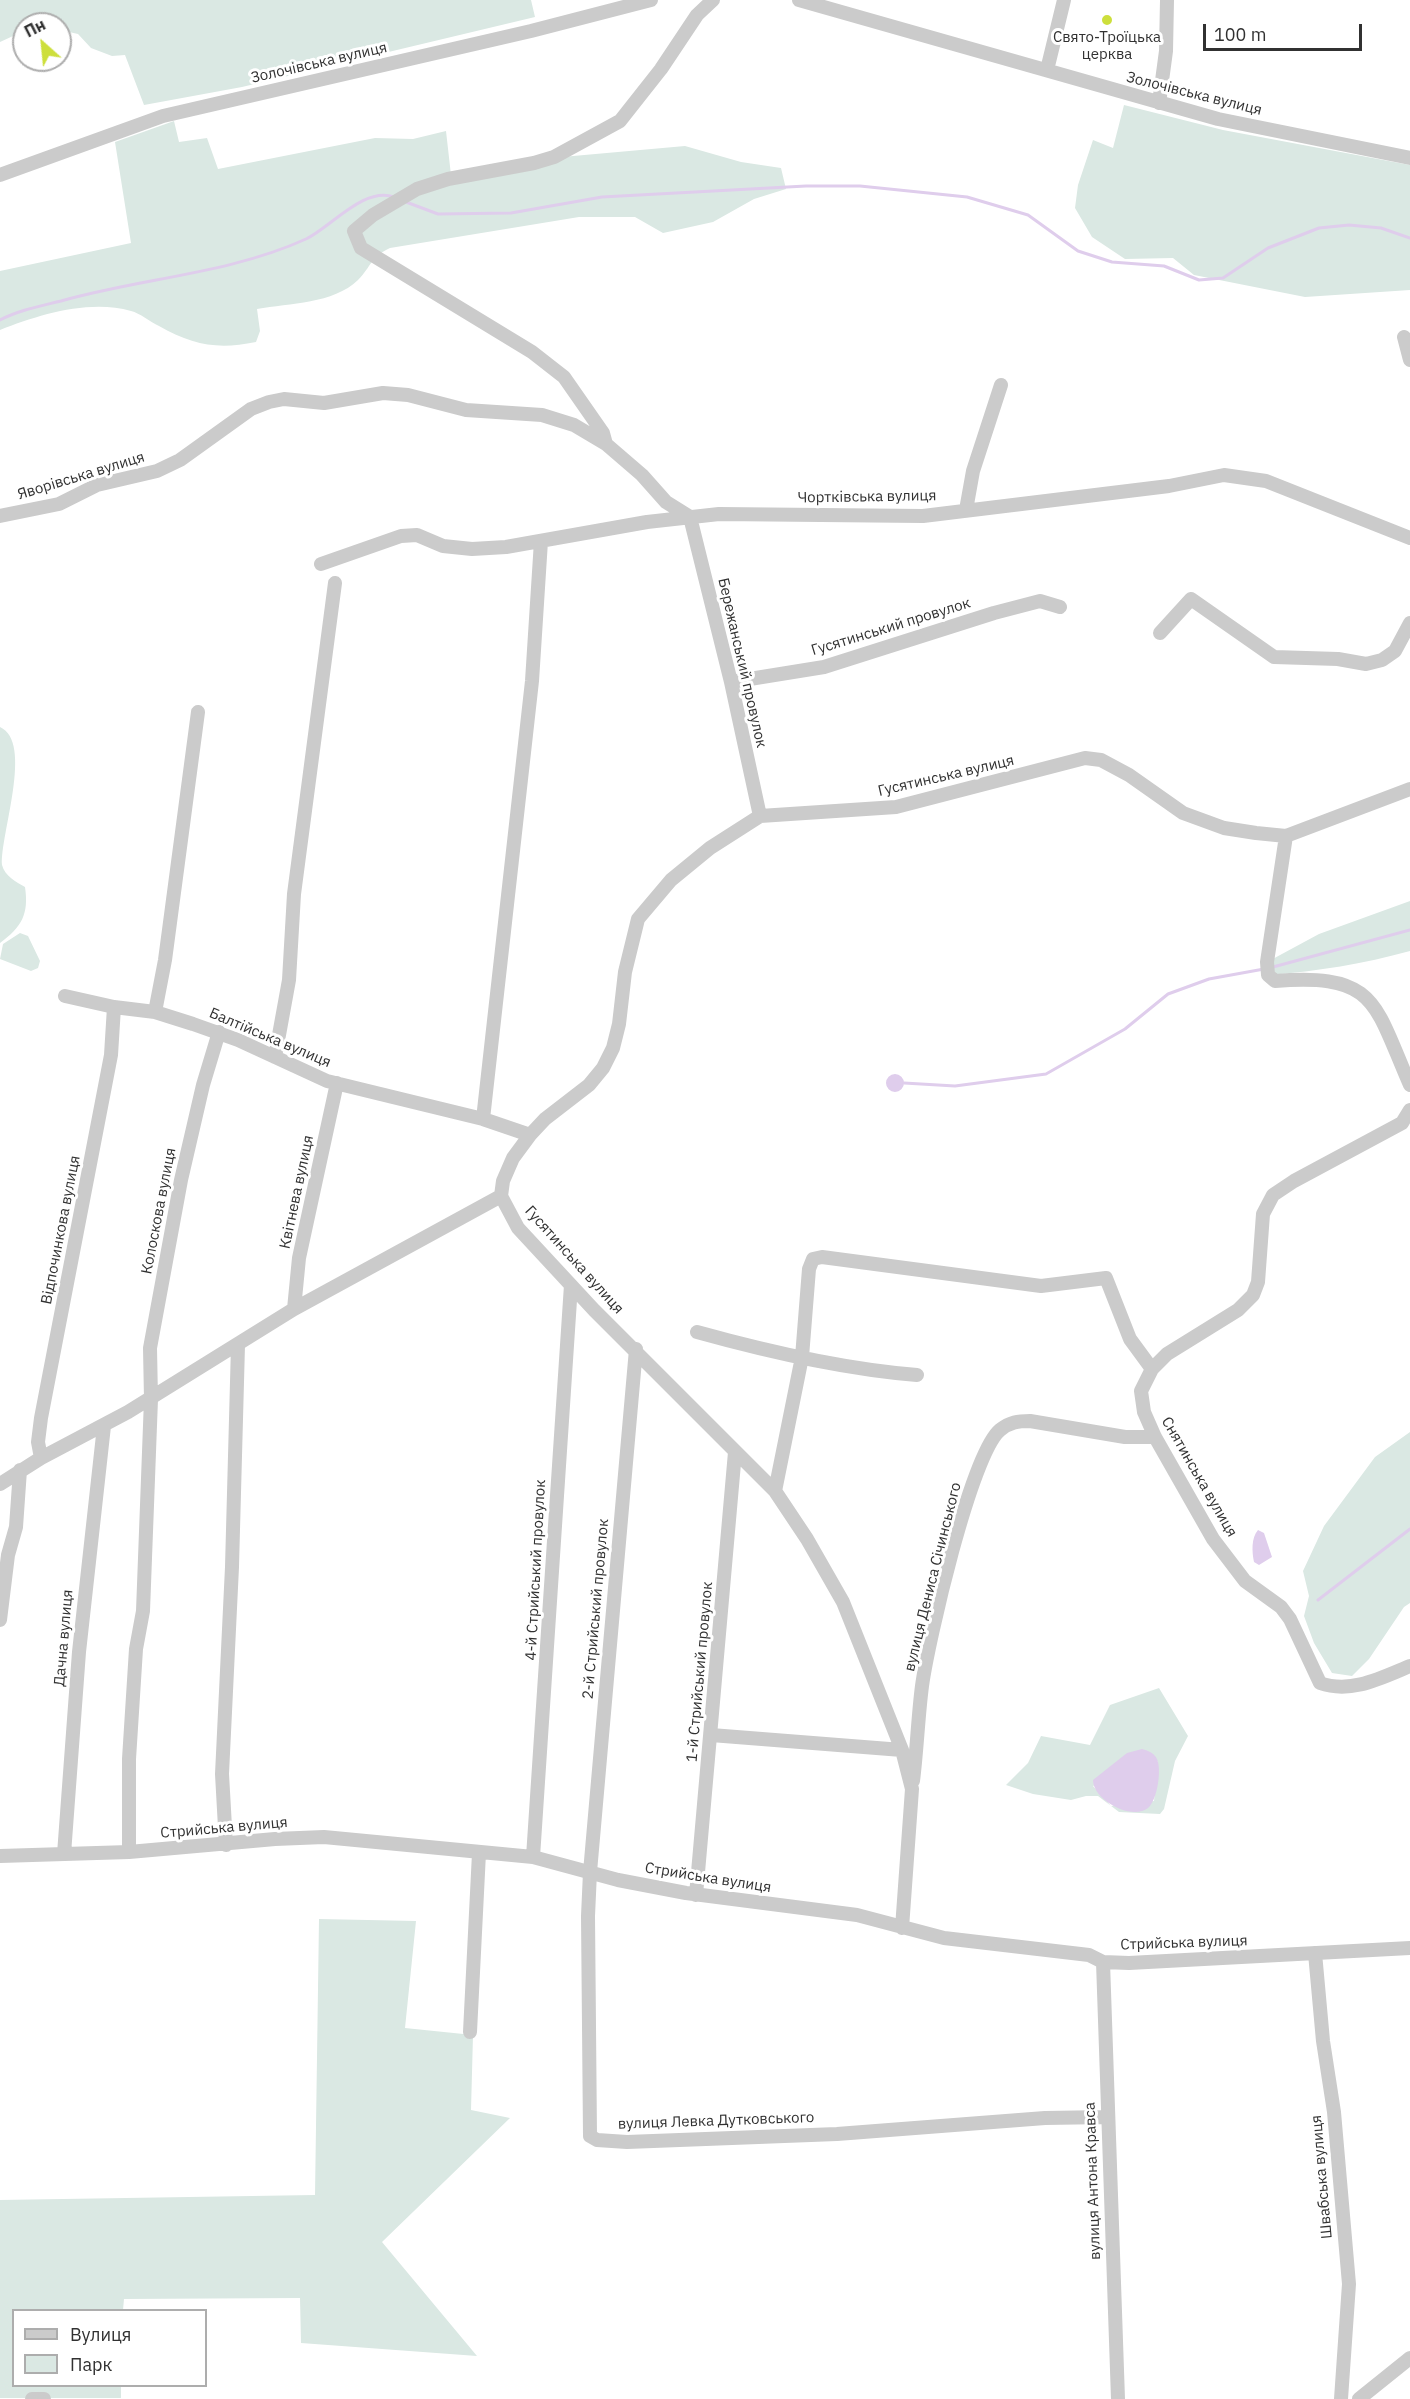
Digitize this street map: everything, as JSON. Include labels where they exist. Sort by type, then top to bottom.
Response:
[{"type":"street","name":"Золочівська вулиця","points":[[0,175],[163,116],[602,6],[651,0]]},
{"type":"street","points":[[606,444],[603,433],[564,377],[532,352],[361,248],[354,231],[406,195],[448,178],[534,163],[554,157],[620,121],[661,69],[697,15],[713,0]]},
{"type":"street","name":"Золочівська вулиця","points":[[799,0],[1159,103],[1229,121],[1410,158]]},
{"type":"street","points":[[1047,70],[1064,0]]},
{"type":"street","points":[[1159,103],[1166,51],[1167,0]]},
{"type":"street","points":[[1404,337],[1410,360]]},
{"type":"street","points":[[966,510],[973,471],[1000,385]]},
{"type":"street","name":"Яворівська вулиця","points":[[0,516],[58,504],[97,485],[157,471],[180,460],[251,409],[284,399],[324,403],[383,393],[408,395],[466,410],[542,415],[574,425],[606,444],[642,475],[666,502],[690,517]]},
{"type":"street","name":"Чортківська вулиця","points":[[321,564],[401,536],[417,535],[443,546],[472,549],[541,541],[647,522],[719,514],[923,516],[1169,486],[1224,475],[1245,476],[1266,481],[1410,538]]},
{"type":"street","name":"Бережанський провулок","points":[[690,517],[731,682],[759,816]]},
{"type":"street","points":[[483,1119],[532,681],[541,541]]},
{"type":"street","points":[[275,1057],[289,980],[294,894],[335,583]]},
{"type":"street","points":[[1160,633],[1191,599],[1274,657],[1338,659],[1366,664],[1382,660],[1395,651],[1408,634]]},
{"type":"street","name":"Гусятинський провулок","points":[[731,682],[824,667],[994,613],[1040,602],[1060,607]]},
{"type":"street","points":[[155,1012],[165,960],[198,712]]},
{"type":"street","name":"Гусятинська вулиця","points":[[759,816],[896,807],[1085,758],[1101,760],[1129,775],[1183,813],[1224,828],[1286,836],[1410,789]]},
{"type":"street","points":[[0,1484],[41,1458],[151,1399],[294,1309],[501,1196],[503,1181],[513,1158],[530,1135],[545,1119],[589,1085],[603,1068],[613,1048],[619,1024],[627,962],[638,919],[671,880],[694,860],[759,816]]},
{"type":"street","points":[[1286,836],[1267,968],[1275,981],[1330,981],[1347,985],[1366,996],[1377,1007],[1410,1085]]},
{"type":"street","name":"Балтійська вулиця","points":[[65,996],[114,1007],[155,1012],[219,1032],[338,1083],[483,1119],[530,1135]]},
{"type":"street","name":"Відпочинкова вулиця","points":[[41,1458],[38,1442],[41,1418],[111,1055],[114,1007]]},
{"type":"street","name":"Колоскова вулиця","points":[[129,1852],[129,1759],[136,1649],[142,1611],[151,1399],[150,1348],[164,1269],[203,1085],[219,1032]]},
{"type":"street","name":"Квітнева вулиця","points":[[294,1309],[299,1258],[338,1083]]},
{"type":"street","name":"Снятинська вулиця","points":[[1409,1114],[1402,1124],[1293,1181],[1273,1195],[1263,1214],[1258,1282],[1253,1295],[1238,1310],[1167,1354],[1152,1370],[1141,1391],[1144,1412],[1155,1437],[1213,1539],[1245,1581],[1281,1607],[1290,1618],[1311,1669],[1320,1683],[1334,1688],[1351,1687],[1410,1666]]},
{"type":"street","name":"Гусятинська вулиця","points":[[501,1196],[518,1228],[571,1285],[775,1491],[807,1539],[843,1602],[902,1750],[912,1789]]},
{"type":"street","points":[[775,1491],[802,1357],[809,1269],[813,1259],[822,1257],[1041,1287],[1106,1278],[1130,1340],[1152,1370]]},
{"type":"street","name":"4-й Стрийський провулок","points":[[533,1857],[571,1285]]},
{"type":"street","points":[[697,1332],[861,1370],[916,1375]]},
{"type":"street","points":[[226,1845],[222,1774],[232,1567],[238,1346]]},
{"type":"street","name":"2-й Стрийський провулок","points":[[590,1872],[636,1349]]},
{"type":"street","name":"вулиця Дениса Січинського","points":[[902,1928],[922,1684],[937,1615],[969,1496],[990,1442],[1000,1430],[1014,1421],[1030,1420],[1125,1437],[1155,1437]]},
{"type":"street","name":"Дачна вулиця","points":[[64,1854],[79,1652],[104,1426]]},
{"type":"street","name":"1-й Стрийський провулок","points":[[696,1895],[735,1452]]},
{"type":"street","points":[[0,1620],[8,1555],[15,1527],[20,1470]]},
{"type":"street","points":[[711,1735],[902,1750]]},
{"type":"street","name":"Стрийська вулиця","points":[[0,1856],[129,1852],[324,1837],[533,1857],[696,1895],[857,1915],[944,1938],[1089,1955],[1103,1962],[1152,1962],[1410,1948]]},
{"type":"street","points":[[470,2032],[479,1853]]},
{"type":"street","name":"вулиця Левка Дутковського","points":[[590,1872],[588,1916],[589,2129],[590,2136],[597,2140],[627,2142],[837,2134],[1045,2118],[1107,2117]]},
{"type":"street","name":"Швабська вулиця","points":[[1315,1953],[1323,2041],[1334,2112],[1349,2284],[1341,2399]]},
{"type":"street","name":"вулиця Антона Кравса","points":[[1103,1962],[1118,2399]]},
{"type":"street","points":[[1359,2399],[1410,2358]]},
{"type":"street","points":[[32,2399],[44,2399]]},
{"type":"green space","points":[[0,0],[531,0],[535,17],[242,87],[144,105],[125,55],[112,56],[91,48],[78,34],[72,33],[72,12],[12,12],[12,36],[0,42]]},
{"type":"green space","points":[[1124,105],[1223,130],[1410,165],[1410,290],[1305,297],[1194,275],[1173,258],[1125,259],[1092,237],[1075,208],[1078,185],[1093,140],[1113,148]]},
{"type":"green space","points":[[174,121],[179,142],[207,138],[218,169],[375,138],[413,139],[446,131],[452,184],[562,157],[685,146],[741,162],[781,168],[786,189],[754,199],[713,222],[663,233],[635,217],[579,217],[390,248],[375,258],[358,280],[336,294],[310,301],[257,309],[260,331],[256,342],[229,346],[194,342],[134,312],[98,307],[64,310],[0,330],[0,271],[131,243],[115,142]]},
{"type":"green space","points":[[0,727],[10,736],[15,769],[2,865],[8,875],[25,887],[26,905],[19,925],[0,943]]},
{"type":"green space","points":[[1410,901],[1410,951],[1340,966],[1270,975],[1269,961],[1319,934]]},
{"type":"green space","points":[[20,933],[28,936],[40,961],[38,968],[31,971],[0,959],[3,944]]},
{"type":"green space","points":[[1410,1432],[1410,1603],[1404,1607],[1369,1659],[1352,1676],[1332,1673],[1314,1643],[1304,1616],[1309,1596],[1303,1571],[1324,1526],[1375,1457]]},
{"type":"green space","points":[[1159,1688],[1188,1736],[1175,1761],[1164,1809],[1160,1814],[1119,1812],[1111,1806],[1098,1796],[1071,1800],[1033,1794],[1006,1785],[1028,1763],[1041,1736],[1090,1745],[1110,1705]],"holes":[[[1158,1761],[1154,1801],[1111,1806],[1093,1786]]]},
{"type":"green space","points":[[319,1919],[416,1921],[405,2028],[473,2035],[471,2110],[510,2118],[382,2242],[477,2356],[301,2343],[300,2298],[124,2299],[123,2309],[12,2309],[12,2387],[121,2387],[121,2398],[0,2398],[0,2200],[315,2195]]},
{"type":"shaded area","points":[[895,1074],[901,1077],[904,1083],[901,1089],[895,1092],[889,1089],[886,1083],[889,1077]]},
{"type":"shaded area","points":[[1258,1530],[1264,1533],[1272,1557],[1259,1565],[1254,1562],[1253,1550],[1254,1537]]},
{"type":"shaded area","points":[[1142,1749],[1151,1752],[1157,1759],[1159,1777],[1151,1804],[1148,1808],[1133,1812],[1106,1801],[1099,1795],[1093,1780],[1127,1753]]},
{"type":"waterway","points":[[406,202],[438,214],[511,213],[602,197],[806,186],[860,186],[967,197],[1028,215],[1078,251],[1112,262],[1164,266],[1199,280],[1223,278],[1268,248],[1319,228],[1349,225],[1381,228],[1410,238]]},
{"type":"waterway","points":[[0,320],[30,309],[92,293],[216,268],[277,251],[315,234],[348,210],[371,197],[383,195],[394,197]]},
{"type":"waterway","points":[[1273,967],[1410,930]]},
{"type":"waterway","points":[[904,1083],[955,1086],[1046,1074],[1125,1029],[1168,994],[1209,979],[1264,969]]},
{"type":"waterway","points":[[1318,1600],[1410,1529]]},
{"type":"place","name":"Свято-Троїцька церква","points":[[1107,20]]}]
